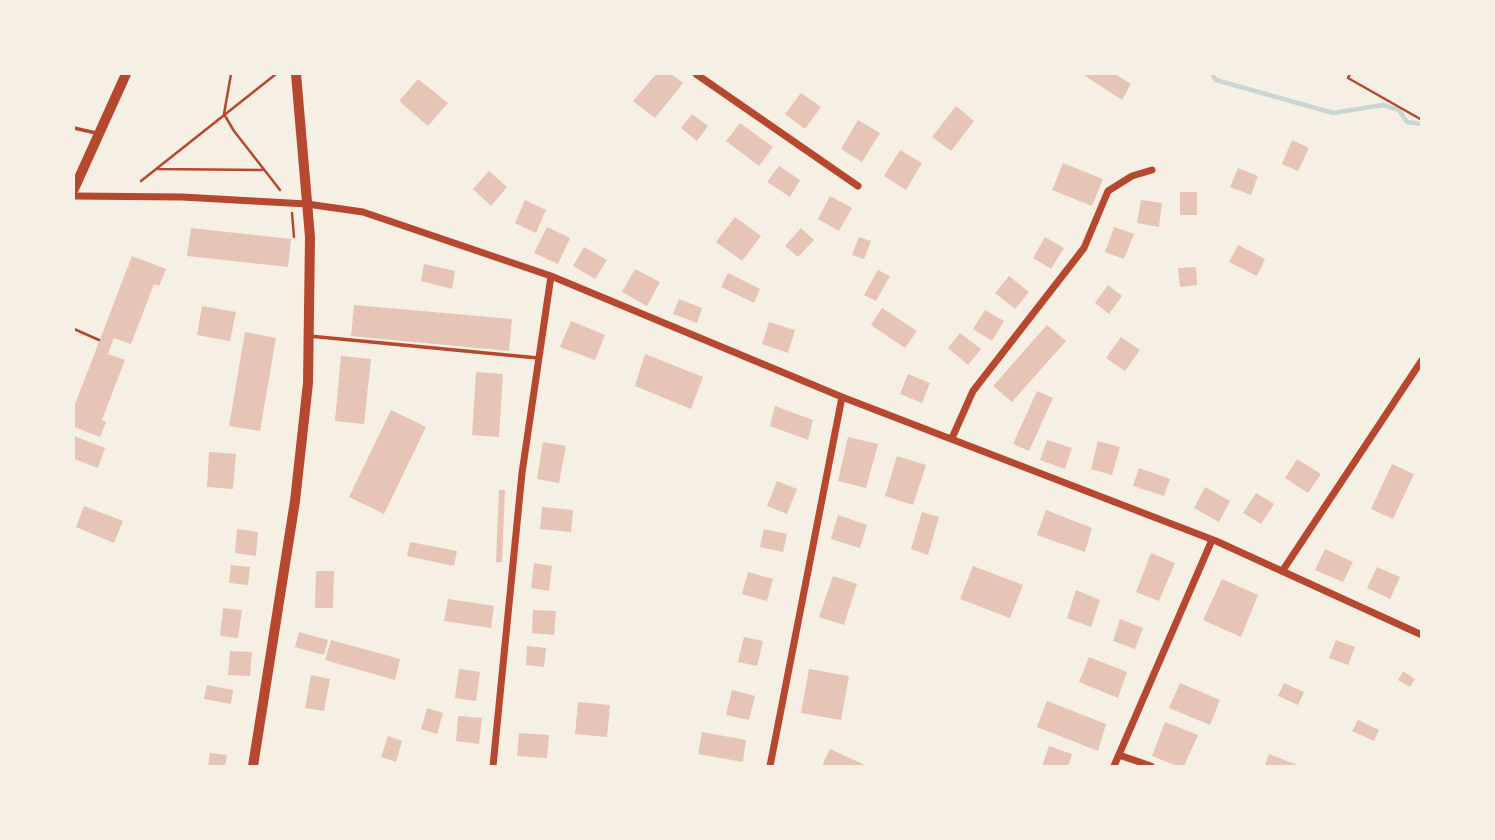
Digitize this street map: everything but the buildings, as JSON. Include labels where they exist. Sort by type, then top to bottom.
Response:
[{"type":"main road","points":[[74,189],[126,74]]},
{"type":"main road","points":[[253,766],[295,501],[308,383],[310,237],[296,74]]},
{"type":"street","points":[[696,74],[858,186]]},
{"type":"street","points":[[951,438],[973,391],[1084,248],[1108,191],[1132,176],[1152,170]]},
{"type":"street","points":[[74,196],[182,197],[291,203],[363,212],[551,276],[842,397],[1212,540],[1422,635]]},
{"type":"street","points":[[493,766],[522,473],[541,359],[551,276]]},
{"type":"street","points":[[1283,570],[1422,360]]},
{"type":"street","points":[[770,766],[842,397]]},
{"type":"street","points":[[1114,766],[1212,540]]},
{"type":"street","points":[[1118,755],[1151,766]]},
{"type":"lane","points":[[74,128],[98,133]]},
{"type":"lane","points":[[309,336],[541,359]]},
{"type":"path","points":[[231,74],[224,114],[262,170],[291,203],[294,237]]},
{"type":"path","points":[[141,181],[276,74]]},
{"type":"path","points":[[1349,76],[1422,120]]},
{"type":"path","points":[[158,169],[262,170]]},
{"type":"path","points":[[74,329],[99,340]]},
{"type":"waterway","points":[[1212,74],[1216,80],[1333,113],[1383,105],[1399,110],[1407,122],[1422,124]]}]
